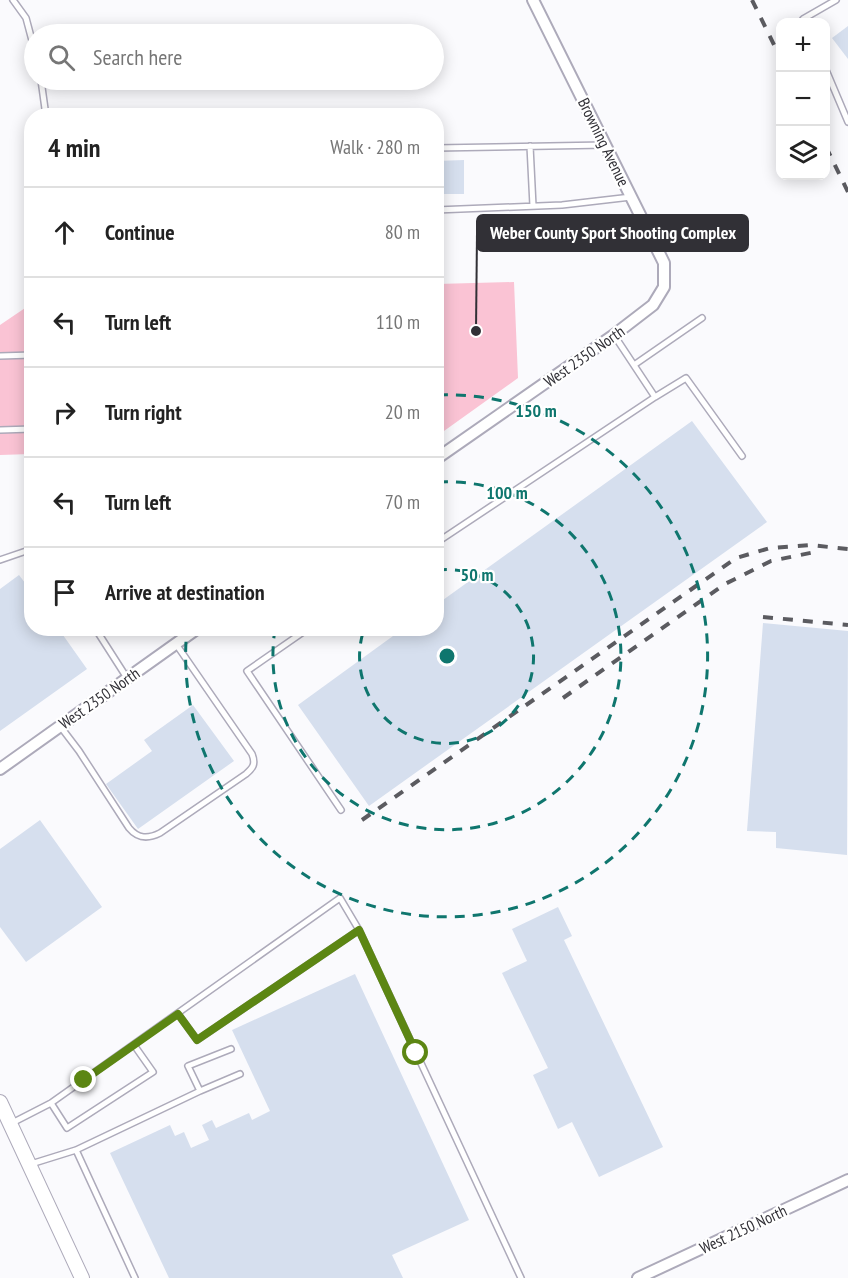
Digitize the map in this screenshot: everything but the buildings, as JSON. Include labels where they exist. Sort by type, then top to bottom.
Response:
[{"type":"street","name":"Browning Avenue","points":[[533,0],[664,263],[664,287]]},
{"type":"street","name":"West 2350 North","points":[[444,453],[653,305],[664,287]]},
{"type":"street","name":"West 2350 North","points":[[0,769],[187,636]]},
{"type":"street","points":[[0,1102],[82,1278]]},
{"type":"street","name":"West 2150 North","points":[[639,1278],[848,1180]]},
{"type":"lane","points":[[13,0],[28,24]]},
{"type":"lane","points":[[805,18],[836,0]]},
{"type":"lane","points":[[826,72],[848,122]]},
{"type":"lane","points":[[42,90],[45,108]]},
{"type":"lane","points":[[444,148],[605,145]]},
{"type":"lane","points":[[530,146],[533,206]]},
{"type":"lane","points":[[444,210],[562,205],[631,197]]},
{"type":"lane","points":[[634,365],[702,318]]},
{"type":"lane","points":[[614,334],[654,397]]},
{"type":"lane","points":[[0,356],[24,355]]},
{"type":"lane","points":[[444,538],[686,378],[742,456]]},
{"type":"lane","points":[[0,430],[24,429]]},
{"type":"lane","points":[[0,560],[24,552]]},
{"type":"lane","points":[[100,636],[127,678]]},
{"type":"lane","points":[[297,636],[247,671],[341,810]]},
{"type":"lane","points":[[60,726],[129,828],[138,836],[149,837],[160,833],[246,774],[254,766],[255,761],[252,754],[176,644]]},
{"type":"lane","points":[[10,1124],[51,1103],[340,898],[359,930],[521,1278]]},
{"type":"lane","points":[[178,1014],[197,1040],[359,930]]},
{"type":"lane","points":[[51,1103],[67,1128],[153,1072],[134,1045]]},
{"type":"lane","points":[[200,1091],[188,1066],[231,1049]]},
{"type":"lane","points":[[30,1164],[76,1149],[240,1074]]},
{"type":"lane","points":[[76,1149],[135,1278]]},
{"type":"shaded area","points":[[514,282],[518,378],[444,431],[444,284]]},
{"type":"shaded area","points":[[24,309],[24,454],[0,455],[0,325]]},
{"type":"railway","points":[[752,0],[776,49]]},
{"type":"railway","points":[[830,155],[848,192]]},
{"type":"railway","points":[[362,820],[736,558],[770,548],[810,545],[848,549]]},
{"type":"railway","points":[[563,698],[725,584],[771,561],[815,552]]},
{"type":"railway","points":[[763,617],[848,625]]},
{"type":"place","name":"Weber County Sport Shooting Complex","points":[[476,331]]},
{"type":"route","points":[[84,1080],[178,1014],[197,1040],[359,930],[416,1053]]}]
